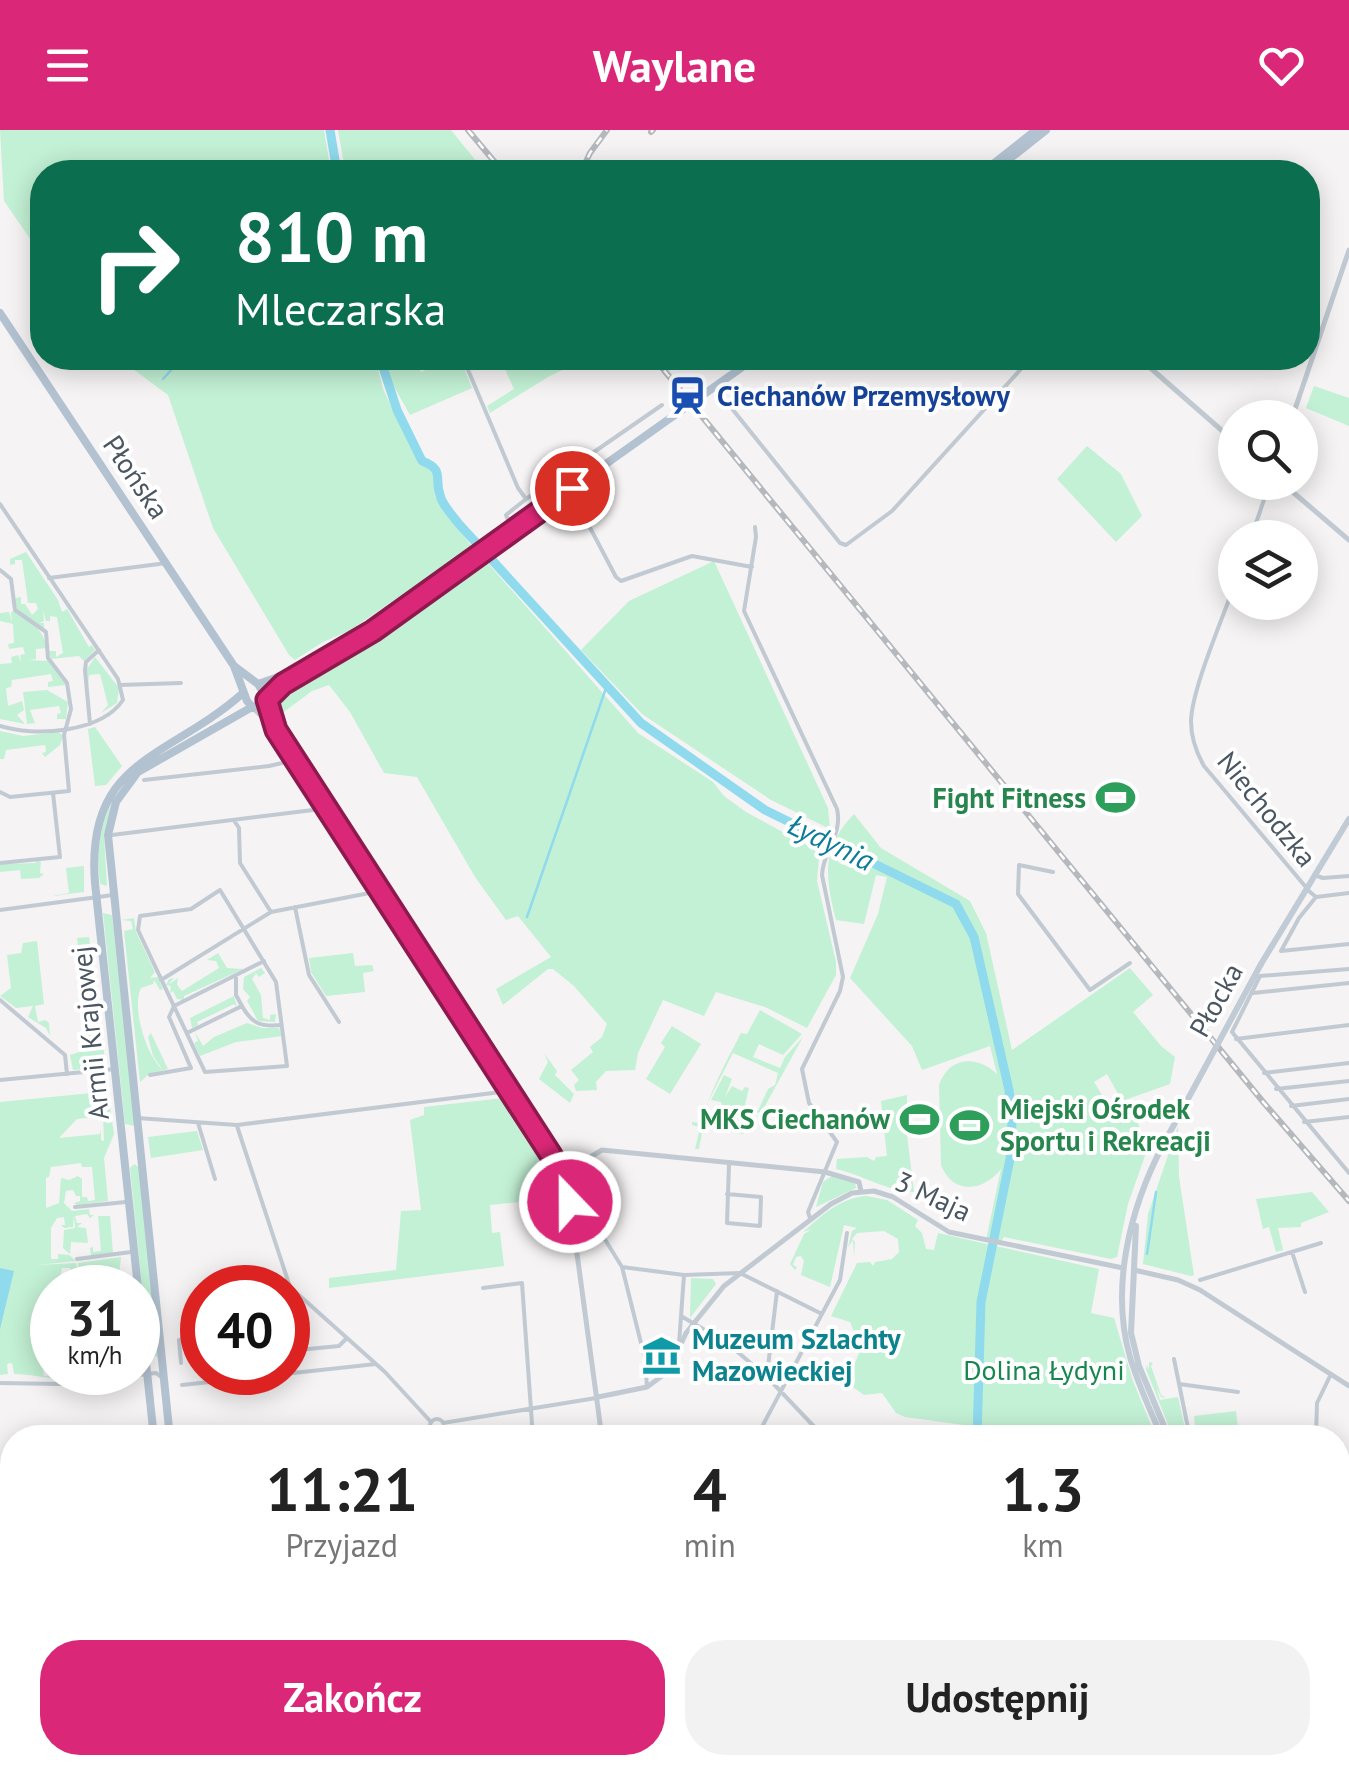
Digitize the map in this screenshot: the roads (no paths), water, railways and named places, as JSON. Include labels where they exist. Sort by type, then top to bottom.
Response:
[{"type":"main road","points":[[998,160],[1036,130]]},
{"type":"main road","points":[[1008,160],[1046,130]]},
{"type":"main road","name":"Płońska","points":[[0,313],[30,358]]},
{"type":"main road","name":"Płońska","points":[[38,370],[234,666],[253,708]]},
{"type":"main road","points":[[471,559],[737,370]]},
{"type":"main road","name":"Armii Krajowej","points":[[137,1265],[97,897],[94,842],[104,808],[114,789],[140,761],[215,716],[243,692],[286,674],[356,634],[471,559]]},
{"type":"main road","name":"Armii Krajowej","points":[[168,1424],[113,895],[110,835],[116,802],[138,772],[253,708],[289,681],[373,631],[471,559]]},
{"type":"main road","name":"Płońska","points":[[234,666],[258,684],[267,699]]},
{"type":"main road","name":"Płocka","points":[[1162,1425],[1130,1322],[1129,1269],[1144,1184],[1262,964],[1349,819]]},
{"type":"main road","name":"Armii Krajowej","points":[[150,1395],[153,1425]]},
{"type":"street","points":[[1320,335],[1349,250]]},
{"type":"street","points":[[468,370],[526,499]]},
{"type":"street","points":[[725,400],[840,543],[851,544],[892,511],[1019,370]]},
{"type":"street","points":[[1152,370],[1218,427]]},
{"type":"street","points":[[1298,400],[1308,370]]},
{"type":"street","points":[[513,530],[506,515],[662,405]]},
{"type":"street","points":[[573,466],[580,476],[593,482],[576,501],[622,581],[692,556],[752,567]]},
{"type":"street","points":[[1301,500],[1349,540]]},
{"type":"street","points":[[0,504],[120,685],[121,704],[90,724],[22,732],[0,726]]},
{"type":"street","points":[[755,526],[744,611],[840,822],[822,875],[843,978],[840,992],[802,1069],[808,1103],[837,1142],[808,1212],[811,1219]]},
{"type":"street","points":[[49,578],[167,564]]},
{"type":"street","points":[[0,570],[10,578],[14,610],[46,632],[48,658],[66,683],[71,709],[64,728],[69,791],[10,798],[0,792]]},
{"type":"street","name":"Niechodzka","points":[[1223,620],[1194,704],[1193,740],[1204,766],[1316,897]]},
{"type":"street","points":[[90,724],[85,670],[86,662],[98,650]]},
{"type":"street","points":[[120,685],[181,683]]},
{"type":"street","points":[[267,699],[276,730]]},
{"type":"street","points":[[253,708],[276,730],[562,1174],[570,1202],[601,1425]]},
{"type":"street","points":[[144,780],[295,760]]},
{"type":"street","points":[[0,862],[60,856],[53,793]]},
{"type":"street","points":[[110,835],[313,810],[324,805]]},
{"type":"street","points":[[239,828],[248,818]]},
{"type":"street","points":[[234,820],[239,828],[240,863],[271,912]]},
{"type":"street","points":[[1053,872],[1019,865],[1018,894],[1090,990],[1130,963]]},
{"type":"street","points":[[1314,875],[1349,876]]},
{"type":"street","points":[[220,890],[244,928],[279,989],[287,1066],[209,1074],[138,930],[138,918],[191,909],[220,890]]},
{"type":"street","points":[[161,980],[271,912],[380,891]]},
{"type":"street","points":[[1349,893],[1316,897],[1298,918],[1281,951],[1349,944]]},
{"type":"street","points":[[0,910],[113,895]]},
{"type":"street","points":[[294,906],[309,975],[340,1022]]},
{"type":"street","points":[[150,1075],[191,1068],[169,1017],[174,1006],[264,961]]},
{"type":"street","points":[[1349,969],[1260,976],[1233,1028],[1236,1039],[1349,1174]]},
{"type":"street","points":[[236,977],[236,994],[248,1016],[260,1026],[283,1025]]},
{"type":"street","points":[[1252,993],[1349,984]]},
{"type":"street","points":[[0,1000],[65,1054],[67,1074]]},
{"type":"street","points":[[187,1032],[242,1006]]},
{"type":"street","points":[[1236,1039],[1349,1025]]},
{"type":"street","points":[[1264,1073],[1349,1063]]},
{"type":"street","points":[[0,1080],[116,1069]]},
{"type":"street","points":[[1276,1089],[1349,1081]]},
{"type":"street","points":[[137,1118],[237,1125],[509,1091]]},
{"type":"street","points":[[1291,1106],[1349,1100]]},
{"type":"street","points":[[1304,1122],[1349,1117]]},
{"type":"street","points":[[198,1124],[215,1180]]},
{"type":"street","points":[[237,1125],[290,1287],[376,1364],[431,1425]]},
{"type":"street","points":[[562,1174],[602,1150],[826,1172],[852,1178],[859,1182],[861,1191]]},
{"type":"street","points":[[727,1194],[761,1197],[760,1226],[727,1223],[727,1194],[730,1162]]},
{"type":"street","name":"3 Maja","points":[[648,1386],[668,1372],[679,1344],[724,1286],[842,1196],[861,1191],[893,1197],[942,1228],[981,1239],[1178,1280],[1200,1290],[1349,1386]]},
{"type":"street","points":[[431,1422],[437,1418],[443,1422],[531,1410],[648,1386],[622,1267],[580,1199]]},
{"type":"street","points":[[74,1207],[130,1201]]},
{"type":"street","points":[[574,1230],[597,1226]]},
{"type":"street","points":[[762,1425],[840,1280],[848,1233]]},
{"type":"street","points":[[1200,1280],[1322,1243]]},
{"type":"street","points":[[77,1259],[136,1252]]},
{"type":"street","points":[[1292,1252],[1305,1292]]},
{"type":"street","points":[[622,1267],[684,1275],[740,1273],[822,1314]]},
{"type":"street","points":[[679,1344],[684,1275]]},
{"type":"street","points":[[483,1288],[522,1283],[532,1425]]},
{"type":"street","points":[[766,1377],[777,1290]]},
{"type":"street","points":[[681,1316],[717,1335],[766,1377],[812,1425]]},
{"type":"street","points":[[310,1349],[339,1346],[346,1340]]},
{"type":"street","points":[[1174,1360],[1187,1425]]},
{"type":"street","points":[[310,1371],[376,1364]]},
{"type":"street","points":[[1316,1425],[1317,1403],[1331,1374]]},
{"type":"street","points":[[0,1384],[30,1383]]},
{"type":"street","points":[[1179,1384],[1238,1392]]},
{"type":"water","points":[[0,1268],[14,1271],[0,1329]]},
{"type":"waterway","name":"Łydynia","points":[[330,130],[335,160]]},
{"type":"waterway","points":[[163,379],[171,370]]},
{"type":"waterway","name":"Łydynia","points":[[384,370],[397,410],[422,461],[436,471],[440,495],[448,510],[641,723],[765,810],[956,904],[974,937],[1012,1119],[1011,1154],[981,1302],[977,1425]]},
{"type":"waterway","points":[[527,917],[606,688]]},
{"type":"waterway","points":[[1147,1254],[1156,1192]]},
{"type":"railway","points":[[468,130],[493,160]]},
{"type":"railway","points":[[587,160],[607,130]]},
{"type":"railway","points":[[664,370],[1264,1103],[1349,1201]]},
{"type":"place","name":"Ciechanów Przemysłowy","points":[[687,396]]},
{"type":"place","name":"Fight Fitness","points":[[1116,798]]},
{"type":"place","name":"MKS Ciechanów","points":[[920,1119]]},
{"type":"place","name":"Miejski Ośrodek Sportu i Rekreacji","points":[[970,1125]]},
{"type":"place","name":"Muzeum Szlachty Mazowieckiej","points":[[662,1355]]},
{"type":"park label","name":"Dolina Łydyni","points":[[1044,1370]]}]
